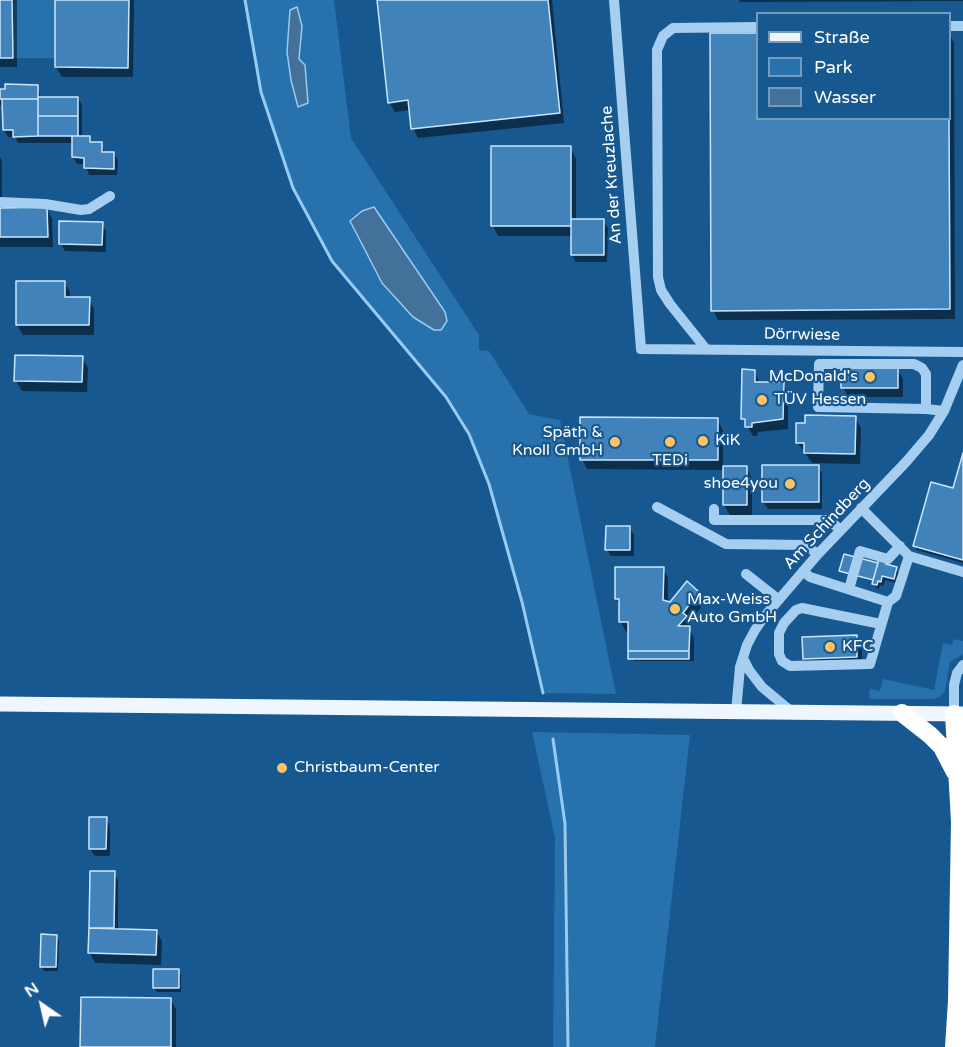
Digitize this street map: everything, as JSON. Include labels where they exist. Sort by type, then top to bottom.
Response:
[{"type":"highway","points":[[902,714],[942,747],[958,782]]},
{"type":"highway","points":[[954,1047],[960,822],[958,714]]},
{"type":"main road","points":[[0,704],[958,714]]},
{"type":"street","name":"An der Kreuzlache","points":[[614,0],[641,349]]},
{"type":"street","points":[[705,349],[670,304],[661,290],[658,277],[657,50],[663,36],[673,28],[756,27]]},
{"type":"street","points":[[0,202],[45,204],[81,210],[89,209],[110,196]]},
{"type":"street","name":"Dörrwiese","points":[[641,349],[963,352]]},
{"type":"street","points":[[926,409],[926,374],[922,368],[914,364],[819,364],[818,407],[944,411]]},
{"type":"street","name":"Am Schindberg","points":[[736,712],[738,682],[743,658],[755,630],[818,554],[929,435],[944,411],[963,365]]},
{"type":"street","points":[[657,507],[726,544],[805,545],[818,554]]},
{"type":"street","points":[[861,508],[909,556],[963,572]]},
{"type":"street","points":[[714,509],[714,520],[828,520],[840,530]]},
{"type":"street","points":[[849,590],[860,551],[888,559],[900,546]]},
{"type":"street","points":[[881,624],[802,608],[796,610],[784,622],[779,633],[779,654],[782,661],[790,666],[870,664],[888,602],[896,596],[909,556]]},
{"type":"street","points":[[803,572],[810,577],[888,602]]},
{"type":"street","points":[[746,574],[779,600]]},
{"type":"street","points":[[743,658],[762,687],[793,712]]},
{"type":"street","points":[[958,714],[954,685],[957,673],[963,665]]},
{"type":"green space","points":[[12,0],[55,0],[55,58],[13,58]]},
{"type":"green space","points":[[245,0],[334,0],[351,138],[479,335],[479,350],[489,351],[529,414],[560,420],[616,694],[543,693],[522,602],[489,484],[469,434],[446,397],[332,261],[293,188],[261,92]]},
{"type":"green space","points":[[954,639],[963,641],[963,654],[950,662],[945,691],[940,697],[933,699],[869,699],[870,689],[880,691],[883,679],[934,690],[943,643],[952,645]]},
{"type":"green space","points":[[532,732],[690,735],[655,1047],[553,1047],[555,838]]},
{"type":"water","points":[[297,7],[302,26],[299,59],[305,65],[308,103],[298,107],[287,52],[290,10]]},
{"type":"water","points":[[374,207],[445,312],[447,321],[441,330],[434,330],[413,317],[382,283],[350,221],[362,211]]},
{"type":"building","points":[[0,0],[12,0],[13,58],[0,58]]},
{"type":"building","points":[[55,0],[129,0],[128,68],[55,67]]},
{"type":"building","points":[[377,0],[548,0],[560,113],[411,129],[408,100],[388,103]]},
{"type":"building","points":[[710,33],[756,33],[756,120],[949,120],[950,309],[711,311]]},
{"type":"building","points":[[5,84],[38,85],[38,99],[0,99],[0,89],[5,89]]},
{"type":"building","points":[[38,97],[78,97],[78,116],[38,116]]},
{"type":"building","points":[[2,99],[38,99],[38,136],[13,137],[13,130],[3,130]]},
{"type":"building","points":[[38,116],[78,116],[78,136],[38,136]]},
{"type":"building","points":[[72,136],[90,136],[90,142],[102,142],[102,152],[114,152],[114,169],[84,168],[84,158],[72,157]]},
{"type":"building","points":[[491,146],[571,146],[571,226],[491,226]]},
{"type":"building","points":[[47,207],[48,237],[0,237],[0,208]]},
{"type":"building","points":[[571,219],[604,219],[604,255],[571,255]]},
{"type":"building","points":[[59,221],[103,222],[102,245],[59,244]]},
{"type":"building","points":[[16,281],[65,281],[65,297],[90,297],[89,325],[16,325]]},
{"type":"building","points":[[15,355],[83,356],[82,382],[14,381]]},
{"type":"building","name":"McDonald's","points":[[841,367],[898,367],[898,388],[841,388]]},
{"type":"building","name":"TÜV Hessen","points":[[742,369],[755,370],[755,382],[784,382],[783,419],[752,423],[752,427],[745,427],[745,419],[741,419]]},
{"type":"building","points":[[805,415],[856,416],[855,454],[804,453],[804,443],[796,443],[796,423],[805,423]]},
{"type":"building","points":[[580,417],[718,418],[718,460],[580,460]]},
{"type":"building","points":[[963,453],[963,560],[913,546],[931,482],[953,488]]},
{"type":"building","name":"shoe4you","points":[[762,465],[819,465],[819,502],[762,502]]},
{"type":"building","points":[[723,466],[747,466],[747,505],[723,505]]},
{"type":"building","points":[[606,526],[630,526],[630,550],[605,550]]},
{"type":"building","points":[[844,554],[878,563],[873,580],[839,571]]},
{"type":"building","points":[[879,559],[897,567],[894,579],[882,576],[881,582],[878,581],[877,585],[872,584]]},
{"type":"building","points":[[615,567],[664,567],[663,600],[670,602],[687,581],[699,592],[683,613],[687,616],[678,626],[690,626],[689,651],[628,651],[628,622],[619,622],[619,599],[615,599]]},
{"type":"building","name":"KFC","points":[[857,635],[857,657],[803,659],[802,637]]},
{"type":"building","points":[[628,651],[689,651],[689,659],[628,659]]},
{"type":"building","points":[[89,817],[107,817],[106,849],[89,849]]},
{"type":"building","points":[[90,871],[115,871],[114,928],[89,928]]},
{"type":"building","points":[[89,928],[157,930],[156,955],[88,953]]},
{"type":"building","points":[[41,934],[57,935],[56,967],[40,967]]},
{"type":"building","points":[[153,969],[179,969],[179,988],[153,988]]},
{"type":"building","points":[[81,997],[171,998],[171,1047],[80,1047]]},
{"type":"waterway","points":[[245,0],[261,92],[293,188],[332,261],[446,397],[469,434],[489,484],[522,602],[543,693]]},
{"type":"waterway","points":[[553,739],[565,824],[568,1047]]},
{"type":"place","name":"McDonald's","points":[[870,377]]},
{"type":"place","name":"TÜV Hessen","points":[[762,400]]},
{"type":"place","name":"KiK","points":[[703,441]]},
{"type":"place","name":"Späth & Knoll GmbH","points":[[615,442]]},
{"type":"place","name":"TEDi","points":[[670,442]]},
{"type":"place","name":"shoe4you","points":[[790,484]]},
{"type":"place","name":"Max-Weiss Auto GmbH","points":[[675,609]]},
{"type":"place","name":"KFC","points":[[830,647]]},
{"type":"place","name":"Christbaum-Center","points":[[282,768]]}]
